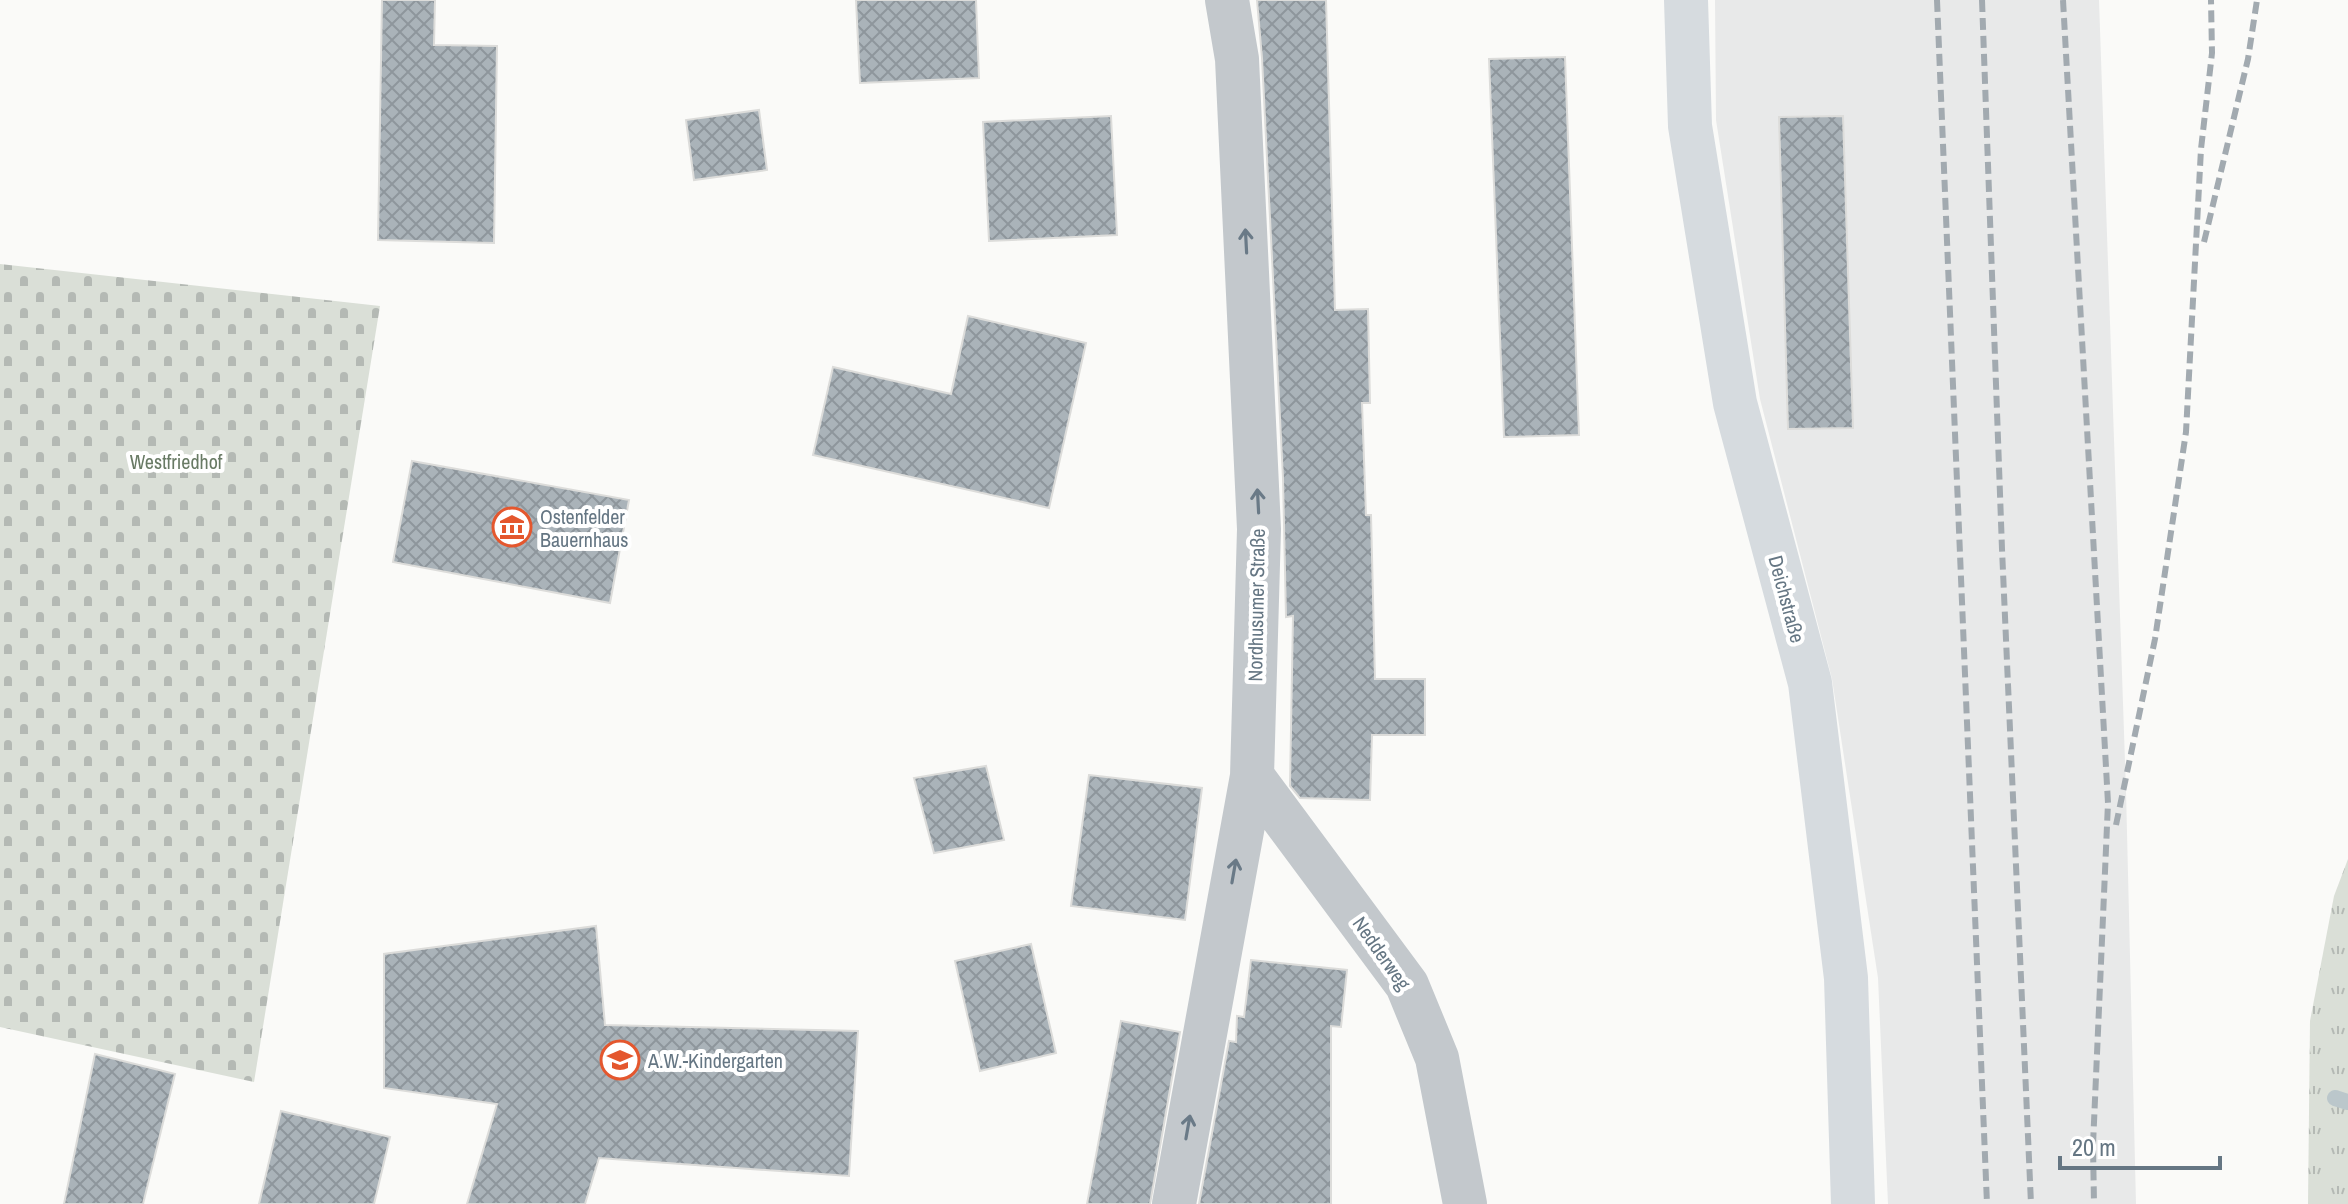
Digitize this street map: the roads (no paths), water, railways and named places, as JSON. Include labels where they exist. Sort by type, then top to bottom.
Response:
[{"type":"main road","name":"Deichstraße","points":[[1686,0],[1690,126],[1735,403],[1810,683],[1846,978],[1853,1204]]},
{"type":"street","name":"Nordhusumer Straße","points":[[1174,1204],[1252,776],[1259,529],[1237,59],[1227,0]]},
{"type":"street","name":"Nedderweg","points":[[1252,776],[1407,985],[1437,1058],[1465,1204]]},
{"type":"waterway","points":[[2335,1098],[2348,1102]]},
{"type":"railway","points":[[1937,0],[1987,1204]]},
{"type":"railway","points":[[1982,0],[2031,1204]]},
{"type":"railway","points":[[2063,0],[2108,803],[2093,1145],[2094,1204]]},
{"type":"railway","points":[[2116,825],[2155,639],[2186,432],[2201,149],[2212,53],[2211,0]]},
{"type":"railway","points":[[2204,242],[2248,59],[2257,0]]},
{"type":"place","name":"Ostenfelder Bauernhaus","points":[[512,527]]},
{"type":"place","name":"A.W.-Kindergarten","points":[[620,1060]]},
{"type":"park label","name":"Westfriedhof","points":[[176,461]]}]
